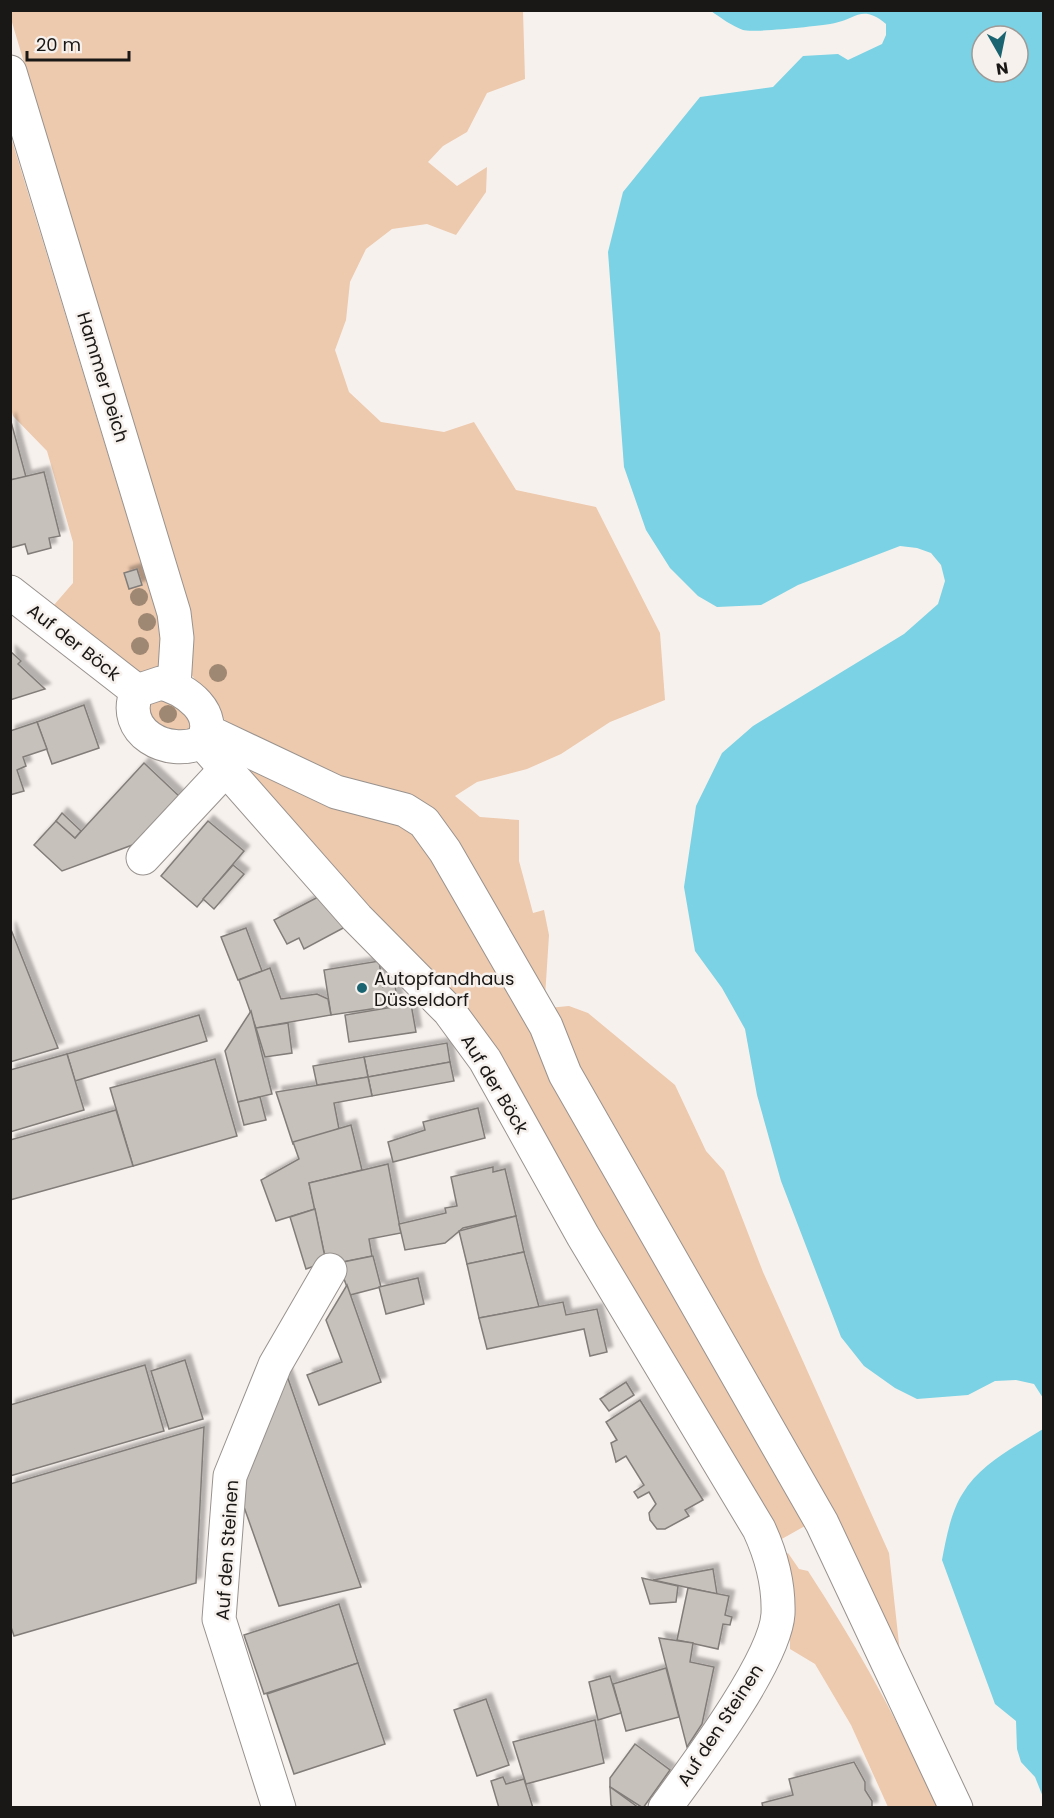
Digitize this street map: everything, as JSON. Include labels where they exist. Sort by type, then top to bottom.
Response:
[{"type":"street","name":"Hammer Deich","points":[[10,72],[174,613],[177,638],[174,686]]},
{"type":"street","name":"Auf der Böck","points":[[10,592],[137,691]]},
{"type":"street","name":"Auf der Böck","points":[[137,691],[161,683],[174,686],[189,694],[198,704],[205,736],[225,770],[357,918],[448,1011],[485,1060],[583,1236],[708,1441]]},
{"type":"street","name":"Auf der Böck","points":[[137,691],[132,706],[134,716],[144,734],[177,747],[188,747],[205,736]]},
{"type":"street","points":[[205,736],[336,792],[405,810],[424,822],[445,851],[546,1026],[565,1074],[822,1523],[956,1808]]},
{"type":"street","points":[[143,858],[225,770]]},
{"type":"street","name":"Auf den Steinen","points":[[279,1808],[219,1619],[231,1476],[275,1365],[330,1270]]},
{"type":"street","name":"Auf den Steinen","points":[[665,1808],[744,1692],[764,1656],[776,1627],[778,1613],[776,1584],[767,1548],[743,1499],[708,1441]]},
{"type":"shaded area","points":[[10,11],[523,11],[525,79],[487,93],[467,132],[443,146],[428,162],[457,186],[487,167],[486,192],[456,235],[427,224],[392,229],[366,249],[350,282],[346,320],[335,350],[349,392],[381,422],[444,432],[474,422],[516,490],[596,507],[660,633],[665,700],[610,722],[561,754],[527,769],[477,782],[455,796],[480,817],[519,820],[519,861],[533,913],[544,910],[549,935],[545,997],[548,1008],[569,1006],[588,1013],[675,1085],[706,1151],[724,1171],[763,1272],[889,1553],[902,1671],[431,808],[416,797],[347,785],[232,730],[188,670],[187,648],[193,627]]},
{"type":"shaded area","points":[[10,134],[132,533],[168,635],[161,666],[140,674],[118,659],[54,605],[73,583],[73,542],[47,451],[13,416],[11,408]]},
{"type":"shaded area","points":[[151,695],[191,714],[192,735],[153,726],[143,702]]},
{"type":"shaded area","points":[[237,763],[382,812],[428,843],[812,1522],[780,1540],[507,1080]]},
{"type":"shaded area","points":[[788,1553],[799,1569],[808,1571],[844,1629],[893,1716],[937,1807],[888,1807],[851,1725],[815,1664],[790,1649],[790,1617],[783,1556]]},
{"type":"water","points":[[711,11],[1043,11],[1043,1398],[1034,1384],[1016,1380],[995,1381],[968,1395],[917,1399],[895,1388],[864,1366],[841,1337],[781,1181],[757,1095],[745,1029],[722,988],[695,951],[684,887],[696,806],[722,753],[753,726],[904,634],[938,604],[945,581],[941,565],[931,553],[900,546],[798,585],[761,605],[717,607],[698,596],[670,568],[646,530],[624,467],[608,252],[623,192],[700,97],[773,87],[803,56],[838,54],[848,60],[882,44],[886,35],[886,24],[878,18],[865,14],[828,24],[788,29],[749,31],[735,26]]},
{"type":"water","points":[[1043,1429],[1043,1797],[1035,1777],[1021,1762],[1017,1749],[1016,1721],[995,1704],[942,1560],[955,1508],[970,1483],[989,1464]]},
{"type":"building","points":[[10,418],[26,477],[10,480]]},
{"type":"building","points":[[44,472],[60,536],[49,538],[51,548],[28,554],[25,544],[10,548],[10,480]]},
{"type":"building","points":[[137,569],[142,585],[129,589],[124,573]]},
{"type":"building","points":[[10,651],[21,661],[18,664],[45,689],[10,700]]},
{"type":"building","points":[[84,705],[99,748],[52,764],[37,722]]},
{"type":"building","points":[[37,722],[47,749],[23,757],[26,766],[17,770],[24,791],[10,795],[10,731]]},
{"type":"building","points":[[144,763],[180,797],[135,844],[62,871],[34,845],[56,821],[75,838]]},
{"type":"building","points":[[62,813],[81,831],[75,838],[56,821]]},
{"type":"building","points":[[208,821],[244,851],[197,907],[161,876]]},
{"type":"building","points":[[233,865],[244,874],[214,909],[203,899]]},
{"type":"building","points":[[320,896],[347,926],[304,949],[299,938],[287,944],[274,920]]},
{"type":"building","points":[[10,927],[58,1048],[10,1062]]},
{"type":"building","points":[[246,928],[262,971],[238,980],[221,937]]},
{"type":"building","points":[[379,961],[383,987],[395,985],[398,1005],[331,1015],[324,970]]},
{"type":"building","points":[[270,968],[281,999],[317,994],[328,999],[331,1015],[256,1028],[239,980]]},
{"type":"building","points":[[411,1004],[416,1032],[349,1042],[345,1015]]},
{"type":"building","points":[[251,1011],[272,1094],[238,1102],[225,1051]]},
{"type":"building","points":[[199,1015],[207,1041],[75,1081],[67,1054]]},
{"type":"building","points":[[288,1023],[292,1053],[265,1057],[256,1028]]},
{"type":"building","points":[[447,1043],[450,1062],[368,1077],[364,1057]]},
{"type":"building","points":[[67,1054],[84,1110],[10,1132],[10,1070]]},
{"type":"building","points":[[364,1057],[368,1077],[317,1085],[313,1066]]},
{"type":"building","points":[[215,1059],[237,1136],[133,1166],[110,1088]]},
{"type":"building","points":[[450,1062],[454,1081],[372,1096],[368,1077]]},
{"type":"building","points":[[368,1077],[372,1096],[334,1103],[339,1129],[293,1144],[276,1092]]},
{"type":"building","points":[[260,1097],[266,1120],[244,1125],[238,1102]]},
{"type":"building","points":[[478,1108],[485,1138],[393,1162],[388,1142],[425,1130],[423,1122]]},
{"type":"building","points":[[116,1110],[133,1166],[10,1200],[10,1140]]},
{"type":"building","points":[[351,1125],[362,1170],[309,1183],[315,1209],[276,1221],[261,1180],[299,1159],[293,1142]]},
{"type":"building","points":[[388,1164],[401,1233],[369,1239],[372,1256],[338,1263],[326,1262],[309,1183]]},
{"type":"building","points":[[493,1167],[493,1172],[505,1169],[516,1216],[463,1228],[445,1243],[405,1250],[399,1224],[446,1213],[445,1208],[457,1206],[451,1177]]},
{"type":"building","points":[[315,1209],[326,1262],[306,1269],[290,1217]]},
{"type":"building","points":[[516,1216],[524,1252],[467,1264],[459,1231]]},
{"type":"building","points":[[524,1252],[539,1307],[479,1318],[467,1264]]},
{"type":"building","points":[[373,1256],[381,1287],[350,1295],[338,1263]]},
{"type":"building","points":[[418,1278],[424,1304],[386,1314],[379,1287]]},
{"type":"building","points":[[347,1285],[381,1382],[319,1405],[307,1375],[342,1362],[326,1320]]},
{"type":"building","points":[[563,1302],[566,1315],[597,1309],[607,1352],[590,1356],[584,1329],[487,1349],[479,1318]]},
{"type":"building","points":[[185,1360],[203,1419],[169,1429],[151,1371]]},
{"type":"building","points":[[145,1365],[164,1431],[10,1476],[10,1405]]},
{"type":"building","points":[[285,1370],[361,1587],[279,1606],[238,1490]]},
{"type":"building","points":[[626,1382],[634,1395],[609,1411],[600,1399]]},
{"type":"building","points":[[640,1400],[703,1500],[685,1510],[689,1516],[665,1529],[657,1529],[650,1520],[649,1513],[656,1504],[649,1492],[638,1498],[634,1492],[644,1485],[626,1456],[616,1462],[611,1443],[617,1440],[606,1422]]},
{"type":"building","points":[[204,1427],[196,1583],[14,1636],[10,1624],[10,1484]]},
{"type":"building","points":[[713,1569],[717,1594],[653,1580]]},
{"type":"building","points":[[642,1578],[678,1586],[676,1602],[650,1604]]},
{"type":"building","points":[[688,1588],[729,1596],[725,1615],[732,1617],[730,1625],[723,1624],[718,1649],[677,1640]]},
{"type":"building","points":[[339,1604],[358,1663],[264,1694],[244,1635]]},
{"type":"building","points":[[659,1638],[693,1643],[690,1662],[714,1667],[702,1724],[687,1747]]},
{"type":"building","points":[[358,1663],[385,1744],[294,1774],[267,1694]]},
{"type":"building","points":[[666,1668],[679,1717],[626,1731],[613,1684]]},
{"type":"building","points":[[610,1676],[621,1713],[598,1720],[589,1682]]},
{"type":"building","points":[[486,1699],[509,1765],[477,1776],[454,1710]]},
{"type":"building","points":[[595,1720],[604,1763],[526,1784],[513,1742]]},
{"type":"building","points":[[635,1744],[670,1770],[643,1808],[610,1787],[610,1778]]},
{"type":"building","points":[[854,1762],[865,1782],[865,1790],[872,1801],[872,1808],[763,1808],[762,1803],[793,1795],[789,1779]]},
{"type":"building","points":[[503,1777],[506,1784],[524,1779],[533,1808],[499,1808],[491,1781]]},
{"type":"building","points":[[610,1787],[639,1808],[614,1808],[611,1805]]},
{"type":"place","name":"Autopfandhaus Düsseldorf","points":[[362,988]]}]
